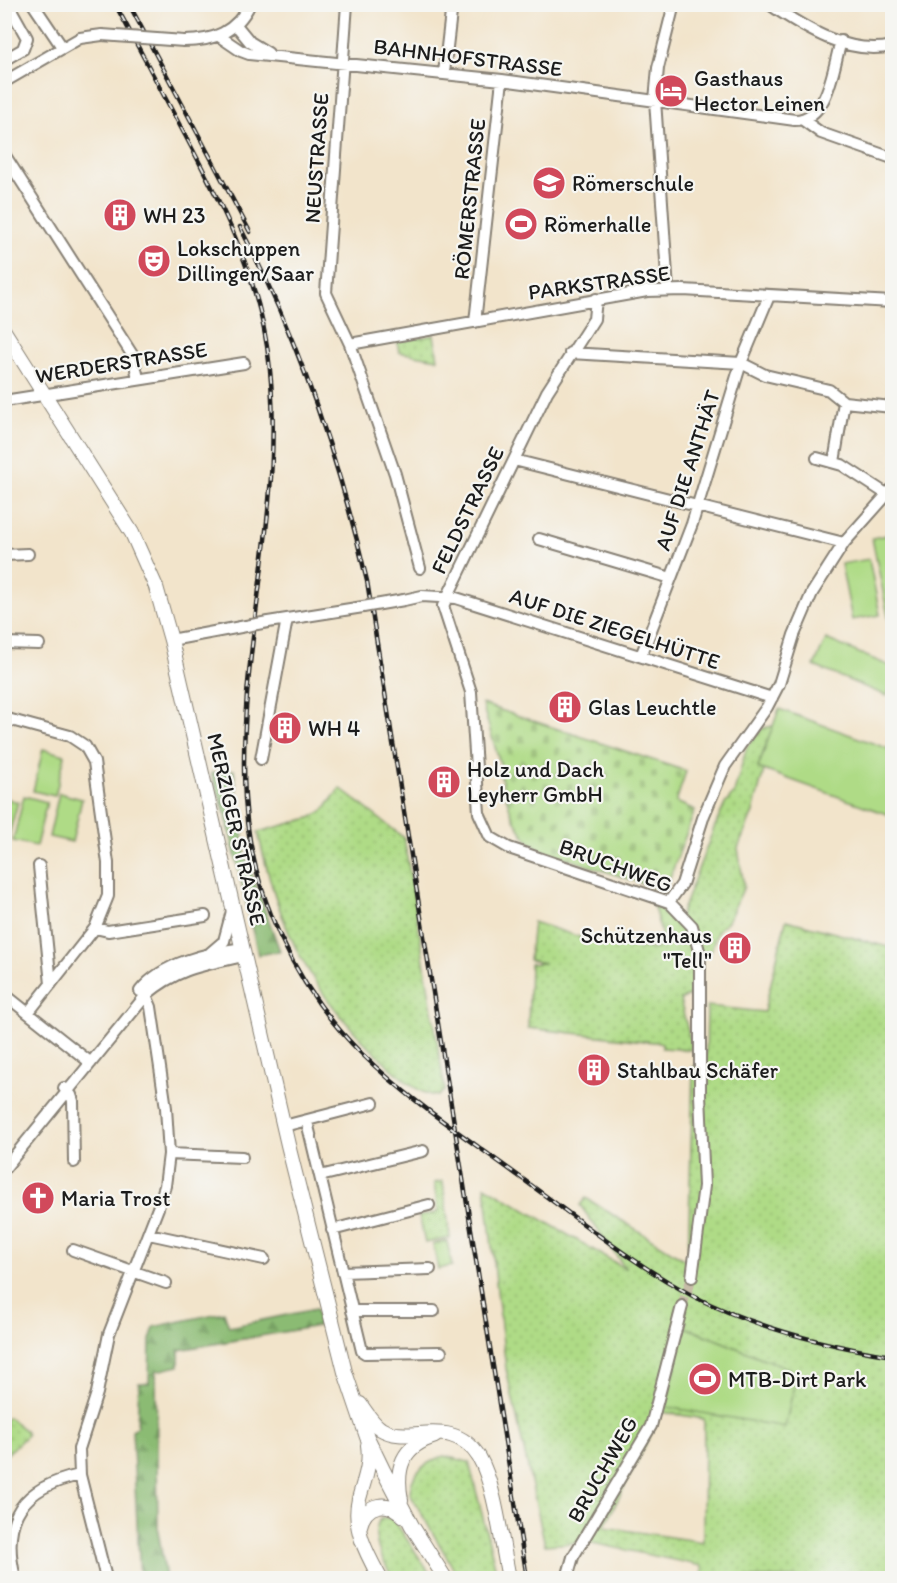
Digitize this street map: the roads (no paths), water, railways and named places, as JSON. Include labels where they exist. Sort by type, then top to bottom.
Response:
[{"type":"main road","name":"MERZIGER STRASSE","points":[[4,331],[132,533],[156,587],[171,640],[284,1126],[347,1378]]},
{"type":"main road","points":[[347,1378],[369,1417],[381,1429],[442,1434],[466,1443],[484,1468],[509,1578]]},
{"type":"main road","points":[[347,1378],[367,1437],[410,1523],[445,1578]]},
{"type":"main road","points":[[402,1508],[400,1484],[403,1458],[411,1446],[442,1434]]},
{"type":"main road","points":[[367,1437],[367,1476],[357,1509],[360,1537],[380,1578]]},
{"type":"main road","points":[[360,1537],[363,1517],[368,1510],[381,1505],[394,1507],[410,1523]]},
{"type":"street","points":[[4,60],[23,49],[27,38],[8,4]]},
{"type":"street","points":[[33,4],[63,47]]},
{"type":"street","points":[[4,82],[80,38],[102,36],[184,41],[219,36],[236,26],[250,4]]},
{"type":"street","name":"NEUSTRASSE","points":[[347,4],[326,287],[331,307],[350,344],[395,474],[420,568]]},
{"type":"street","points":[[444,73],[452,4]]},
{"type":"street","points":[[668,290],[655,100],[658,68],[674,4]]},
{"type":"street","points":[[769,4],[802,26],[841,41],[872,47],[892,46]]},
{"type":"street","name":"BAHNHOFSTRASSE","points":[[236,26],[260,50],[276,56]]},
{"type":"street","name":"BAHNHOFSTRASSE","points":[[219,36],[241,51],[502,80],[804,120]]},
{"type":"street","points":[[841,41],[821,105],[813,115],[804,120],[821,133],[892,158]]},
{"type":"street","name":"RÖMERSTRASSE","points":[[475,322],[502,80]]},
{"type":"street","points":[[4,154],[133,356],[138,378]]},
{"type":"street","name":"PARKSTRASSE","points":[[350,344],[596,299],[668,290],[892,302]]},
{"type":"street","name":"AUF DIE ANTHÄT","points":[[641,656],[698,507],[741,363],[769,296]]},
{"type":"street","name":"FELDSTRASSE","points":[[171,640],[404,600],[446,596],[570,353],[594,320],[596,299]]},
{"type":"street","points":[[570,353],[741,363],[765,375],[829,390],[844,402],[892,407]]},
{"type":"street","name":"WERDERSTRASSE","points":[[4,401],[244,363]]},
{"type":"street","points":[[834,462],[844,402]]},
{"type":"street","points":[[669,902],[681,884],[704,815],[725,766],[772,698],[803,612],[822,575],[844,543],[890,492],[834,462],[817,458]]},
{"type":"street","points":[[514,460],[844,543]]},
{"type":"street","points":[[539,539],[671,578]]},
{"type":"street","points":[[4,555],[28,554]]},
{"type":"street","name":"AUF DIE ZIEGELHÜTTE","points":[[446,596],[772,698]]},
{"type":"street","name":"BRUCHWEG","points":[[446,596],[443,606],[471,692],[479,813],[490,837],[509,848],[669,902],[692,926],[700,954],[700,1095],[704,1186],[692,1277]]},
{"type":"street","points":[[261,759],[287,619]]},
{"type":"street","points":[[4,643],[39,644]]},
{"type":"street","points":[[4,718],[70,736],[85,746],[94,762],[109,880],[104,909],[95,928],[28,1013]]},
{"type":"street","points":[[39,866],[51,984]]},
{"type":"street","points":[[207,955],[224,941],[233,906]]},
{"type":"street","points":[[95,928],[108,931],[205,916]]},
{"type":"street","points":[[4,1169],[88,1061],[145,991],[166,970],[207,955],[244,952]]},
{"type":"street","points":[[145,991],[185,969],[244,952]]},
{"type":"street","points":[[106,1578],[80,1475],[79,1449],[97,1393],[107,1341],[149,1234],[165,1186],[169,1154],[166,1108],[145,991]]},
{"type":"street","points":[[4,994],[88,1061]]},
{"type":"street","points":[[4,1160],[66,1089]]},
{"type":"street","points":[[66,1089],[73,1101],[74,1162]]},
{"type":"street","points":[[284,1126],[307,1122],[373,1103]]},
{"type":"street","points":[[307,1122],[362,1351],[365,1353],[441,1352]]},
{"type":"street","points":[[320,1176],[423,1151]]},
{"type":"street","points":[[169,1154],[242,1157]]},
{"type":"street","points":[[332,1230],[429,1205]]},
{"type":"street","points":[[149,1234],[264,1259]]},
{"type":"street","points":[[73,1250],[166,1283]]},
{"type":"street","points":[[343,1272],[430,1269]]},
{"type":"street","name":"BRUCHWEG","points":[[567,1578],[573,1557],[651,1426],[682,1306]]},
{"type":"street","points":[[352,1311],[434,1311]]},
{"type":"street","points":[[15,1578],[6,1547],[10,1521],[16,1510],[34,1490],[48,1483],[80,1475]]},
{"type":"tunnel","points":[[682,1306],[692,1277]]},
{"type":"railway","points":[[115,4],[224,211],[245,263],[262,318],[272,402],[272,459],[268,515],[248,685],[244,741],[245,798],[256,868],[280,936],[297,969],[338,1028],[399,1088],[626,1255],[693,1296],[741,1317],[815,1341],[892,1356]]},
{"type":"railway","points":[[129,4],[250,232]]},
{"type":"railway","points":[[240,227],[281,313],[315,400],[343,489],[367,581],[527,1578]]},
{"type":"place","name":"Gasthaus Hector Leinen","points":[[671,91]]},
{"type":"place","name":"Römerschule","points":[[549,183]]},
{"type":"place","name":"WH 23","points":[[120,215]]},
{"type":"place","name":"Römerhalle","points":[[521,224]]},
{"type":"place","name":"Lokschuppen Dillingen/Saar","points":[[154,261]]},
{"type":"place","name":"Glas Leuchtle","points":[[565,707]]},
{"type":"place","name":"WH 4","points":[[285,728]]},
{"type":"place","name":"Holz und Dach Leyherr GmbH","points":[[444,782]]},
{"type":"place","name":"Schützenhaus \"Tell\"","points":[[735,948]]},
{"type":"place","name":"Stahlbau Schäfer","points":[[594,1070]]},
{"type":"place","name":"Maria Trost","points":[[38,1198]]},
{"type":"place","name":"MTB-Dirt Park","points":[[705,1379]]}]
